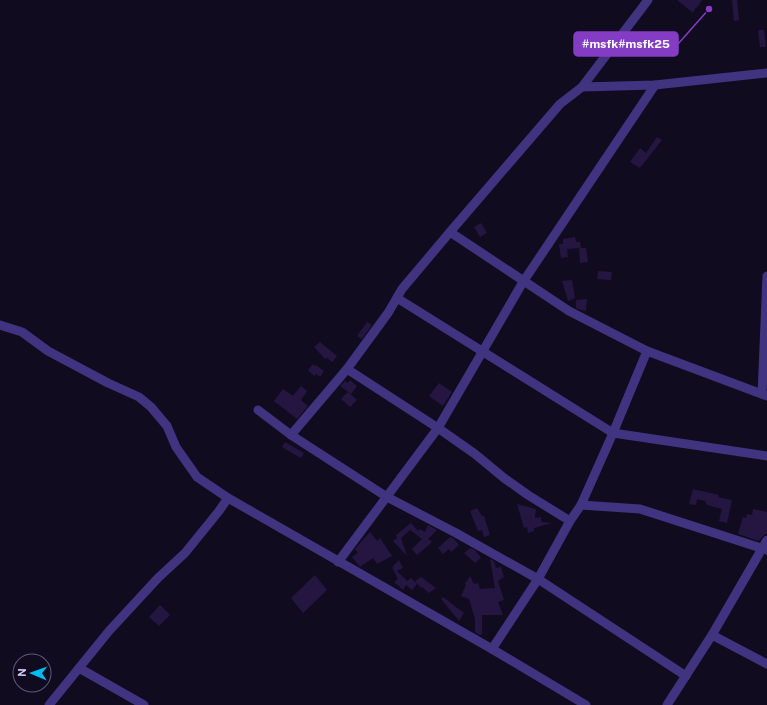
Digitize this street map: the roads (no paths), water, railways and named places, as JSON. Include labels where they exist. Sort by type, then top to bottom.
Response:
[{"type":"street","points":[[291,435],[346,369],[388,313],[402,289],[560,104],[582,87],[648,0]]},
{"type":"street","points":[[582,87],[655,85],[767,73]]},
{"type":"street","points":[[338,562],[438,428],[524,282],[655,85]]},
{"type":"street","points":[[450,232],[569,311],[647,351],[764,395],[767,278]]},
{"type":"street","points":[[396,298],[613,433],[767,456]]},
{"type":"street","points":[[0,325],[22,332],[48,351],[108,383],[139,397],[151,407],[167,426],[176,447],[197,477],[228,498],[492,649],[586,705]]},
{"type":"street","points":[[492,649],[538,579],[580,505],[613,433],[647,351]]},
{"type":"street","points":[[346,369],[438,428],[476,454],[504,478],[528,495],[570,521]]},
{"type":"street","points":[[258,410],[291,435],[387,497],[456,533],[538,579],[686,676]]},
{"type":"street","points":[[49,705],[109,631],[158,578],[184,553],[228,498]]},
{"type":"street","points":[[580,505],[640,509],[766,546],[712,635],[667,705]]},
{"type":"street","points":[[712,635],[767,664]]},
{"type":"street","points":[[79,668],[144,705]]},
{"type":"place","name":"#msfk#msfk25","points":[[709,9]]}]
